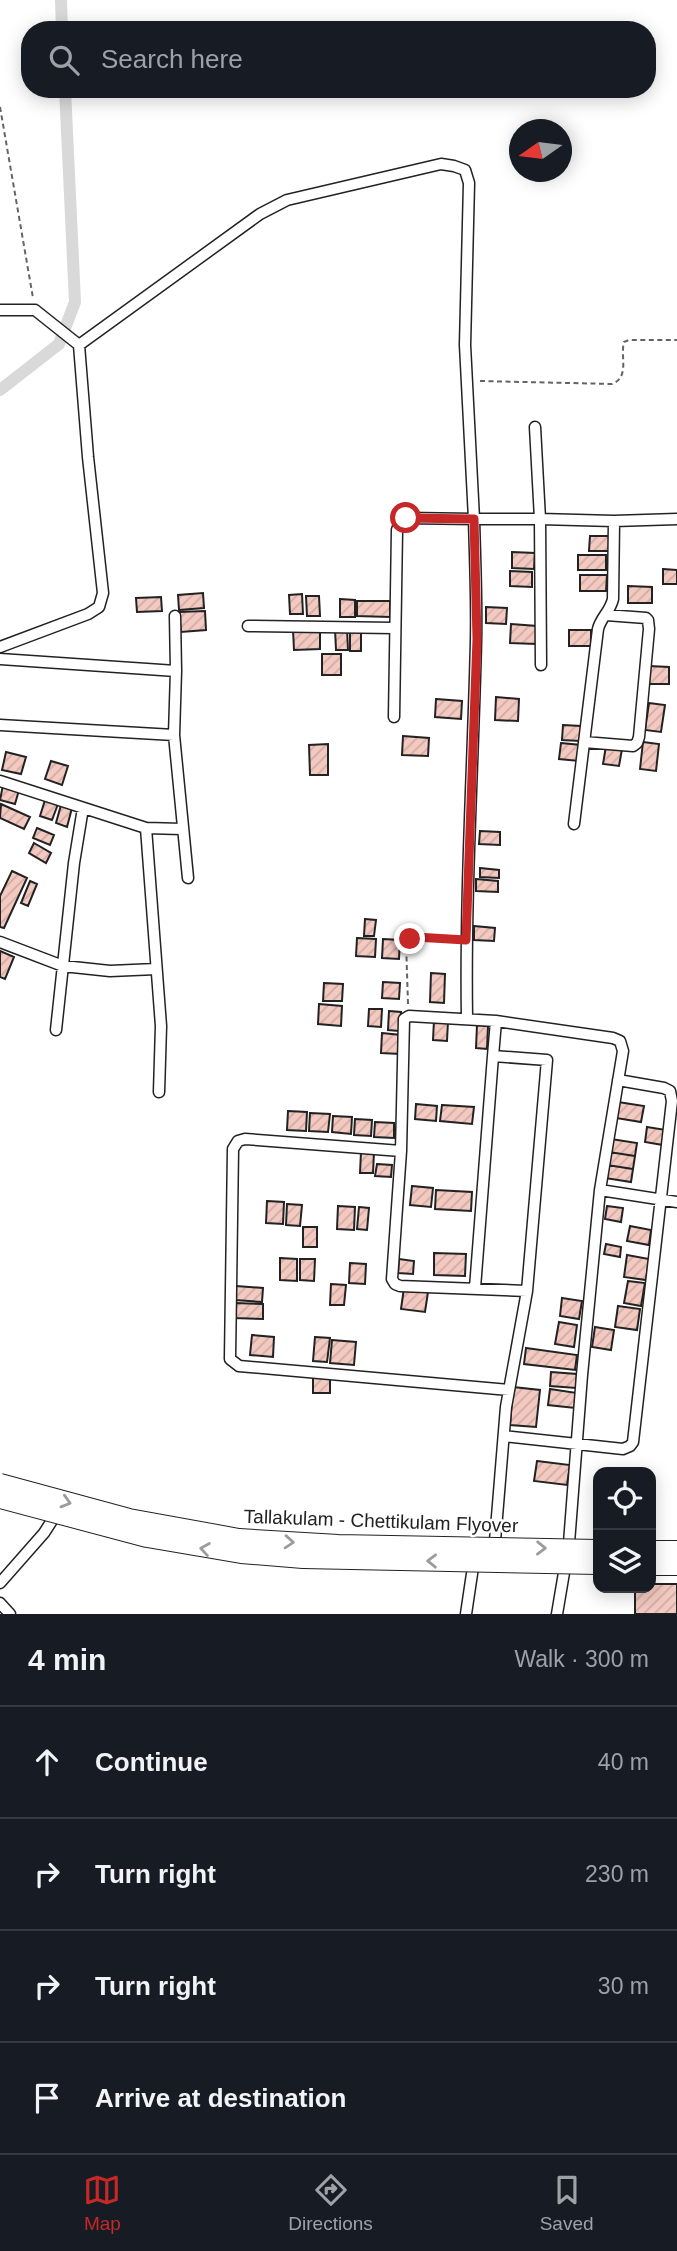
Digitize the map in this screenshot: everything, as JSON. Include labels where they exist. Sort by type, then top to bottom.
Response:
[{"type":"highway","name":"Tallakulam - Chettikulam Flyover","points":[[0,1483],[129,1518],[239,1538],[326,1544],[593,1549]]},
{"type":"highway","name":"Tallakulam - Chettikulam Flyover","points":[[0,1499],[147,1538],[241,1554],[303,1559],[593,1565]]},
{"type":"highway","points":[[656,1550],[677,1550]]},
{"type":"highway","points":[[656,1566],[677,1566]]},
{"type":"street","points":[[75,342],[260,214],[287,200],[441,164],[464,170],[469,183],[466,345],[477,639],[466,940],[467,1019]]},
{"type":"street","points":[[0,310],[35,310],[75,342],[103,593],[99,607],[88,614],[0,647]]},
{"type":"street","points":[[535,427],[540,519],[541,665]]},
{"type":"street","points":[[394,717],[397,530],[400,522],[415,517],[614,521],[677,519]]},
{"type":"street","points":[[574,824],[598,629],[600,621],[611,610],[613,599],[614,521]]},
{"type":"street","points":[[584,742],[633,746],[639,737],[648,620],[606,615]]},
{"type":"street","points":[[174,617],[174,735],[187,878]]},
{"type":"street","points":[[248,626],[394,628]]},
{"type":"street","points":[[0,659],[176,671]]},
{"type":"street","points":[[0,725],[174,735]]},
{"type":"street","points":[[0,781],[146,828],[182,830]]},
{"type":"street","points":[[56,1030],[74,863],[83,808]]},
{"type":"street","points":[[146,828],[160,1026],[159,1092]]},
{"type":"street","points":[[0,942],[63,966],[110,971],[156,969]]},
{"type":"street","points":[[527,1291],[400,1286],[392,1279],[401,1151],[404,1019],[409,1016],[496,1021],[620,1041],[622,1051],[600,1190],[569,1543],[557,1614]]},
{"type":"street","points":[[475,1288],[496,1021]]},
{"type":"street","points":[[493,1056],[547,1060],[527,1291],[509,1390],[495,1541]]},
{"type":"street","points":[[504,1436],[623,1449],[633,1442],[672,1095],[664,1088],[618,1080]]},
{"type":"street","points":[[401,1151],[245,1139],[235,1144],[232,1176],[230,1359],[239,1366],[509,1390]]},
{"type":"street","points":[[600,1190],[677,1202]]},
{"type":"street","points":[[0,1583],[53,1519]]},
{"type":"street","points":[[466,1614],[473,1567]]},
{"type":"street","points":[[0,1603],[10,1614]]},
{"type":"path","points":[[0,107],[35,310]]},
{"type":"path","points":[[468,381],[612,383],[623,377],[624,342],[677,340]]},
{"type":"path","points":[[409,1016],[406,942],[415,937],[466,940]]},
{"type":"building","points":[[590,536],[610,536],[609,551],[589,551]]},
{"type":"building","points":[[512,552],[535,553],[534,569],[512,568]]},
{"type":"building","points":[[578,555],[606,555],[606,570],[578,570]]},
{"type":"building","points":[[663,569],[677,570],[677,584],[663,584]]},
{"type":"building","points":[[510,571],[532,572],[532,587],[510,586]]},
{"type":"building","points":[[580,575],[607,575],[606,591],[580,591]]},
{"type":"building","points":[[628,586],[652,587],[652,603],[628,603]]},
{"type":"building","points":[[203,593],[204,608],[179,610],[178,595]]},
{"type":"building","points":[[302,594],[303,614],[290,614],[289,595]]},
{"type":"building","points":[[306,596],[319,596],[320,616],[307,616]]},
{"type":"building","points":[[161,597],[162,611],[137,612],[136,598]]},
{"type":"building","points":[[340,599],[355,600],[355,617],[340,617]]},
{"type":"building","points":[[357,601],[390,601],[390,617],[357,616]]},
{"type":"building","points":[[486,607],[507,608],[506,624],[486,623]]},
{"type":"building","points":[[205,611],[206,630],[181,632],[179,612]]},
{"type":"building","points":[[511,624],[537,626],[536,644],[510,643]]},
{"type":"building","points":[[320,629],[320,649],[294,650],[293,630]]},
{"type":"building","points":[[335,629],[347,629],[348,650],[336,650]]},
{"type":"building","points":[[569,630],[591,630],[591,646],[569,646]]},
{"type":"building","points":[[350,631],[361,631],[361,651],[350,651]]},
{"type":"building","points":[[322,654],[341,654],[341,675],[322,675]]},
{"type":"building","points":[[649,666],[669,667],[669,684],[649,684]]},
{"type":"building","points":[[496,697],[519,699],[518,721],[495,720]]},
{"type":"building","points":[[436,699],[462,701],[461,719],[435,717]]},
{"type":"building","points":[[649,703],[665,705],[661,732],[645,730]]},
{"type":"building","points":[[563,725],[581,726],[580,741],[562,740]]},
{"type":"building","points":[[403,736],[429,738],[428,756],[402,755]]},
{"type":"building","points":[[643,742],[659,744],[656,771],[640,769]]},
{"type":"building","points":[[561,743],[581,745],[579,761],[559,759]]},
{"type":"building","points":[[328,744],[328,775],[310,775],[309,745]]},
{"type":"building","points":[[606,746],[622,749],[619,766],[603,764]]},
{"type":"building","points":[[6,752],[26,757],[21,774],[2,770]]},
{"type":"building","points":[[51,761],[68,766],[62,785],[45,779]]},
{"type":"building","points":[[3,785],[19,790],[15,804],[0,800]]},
{"type":"building","points":[[45,800],[58,804],[52,820],[40,816]]},
{"type":"building","points":[[1,804],[30,817],[24,829],[0,818]]},
{"type":"building","points":[[61,805],[72,808],[67,827],[56,823]]},
{"type":"building","points":[[37,828],[54,835],[50,845],[33,838]]},
{"type":"building","points":[[480,831],[500,832],[500,845],[479,844]]},
{"type":"building","points":[[34,843],[51,853],[46,863],[29,853]]},
{"type":"building","points":[[480,868],[499,870],[499,878],[480,877]]},
{"type":"building","points":[[12,871],[27,878],[4,928],[0,927],[0,896]]},
{"type":"building","points":[[476,879],[498,881],[498,892],[476,891]]},
{"type":"building","points":[[30,881],[37,884],[28,906],[21,903]]},
{"type":"building","points":[[365,919],[376,920],[374,936],[364,936]]},
{"type":"building","points":[[474,926],[495,928],[494,941],[474,940]]},
{"type":"building","points":[[357,938],[376,939],[375,957],[356,956]]},
{"type":"building","points":[[383,939],[400,940],[399,959],[382,958]]},
{"type":"building","points":[[0,951],[14,957],[5,979],[0,977]]},
{"type":"building","points":[[431,973],[445,974],[444,1003],[430,1002]]},
{"type":"building","points":[[383,982],[400,983],[399,999],[382,998]]},
{"type":"building","points":[[324,983],[343,984],[342,1001],[323,1001]]},
{"type":"building","points":[[319,1004],[342,1006],[341,1026],[318,1024]]},
{"type":"building","points":[[369,1009],[382,1009],[381,1027],[368,1026]]},
{"type":"building","points":[[389,1011],[401,1012],[399,1031],[388,1030]]},
{"type":"building","points":[[434,1020],[448,1021],[447,1041],[433,1040]]},
{"type":"building","points":[[477,1025],[488,1026],[487,1049],[476,1048]]},
{"type":"building","points":[[382,1033],[401,1035],[400,1054],[381,1053]]},
{"type":"building","points":[[618,1102],[644,1106],[641,1122],[616,1118]]},
{"type":"building","points":[[416,1104],[437,1106],[436,1121],[415,1119]]},
{"type":"building","points":[[442,1105],[474,1107],[472,1124],[440,1121]]},
{"type":"building","points":[[288,1111],[307,1112],[306,1131],[287,1130]]},
{"type":"building","points":[[310,1113],[330,1114],[328,1132],[309,1131]]},
{"type":"building","points":[[333,1116],[352,1117],[351,1134],[332,1132]]},
{"type":"building","points":[[355,1119],[372,1120],[371,1136],[354,1135]]},
{"type":"building","points":[[375,1122],[394,1123],[394,1138],[374,1137]]},
{"type":"building","points":[[647,1127],[666,1130],[663,1145],[645,1142]]},
{"type":"building","points":[[611,1139],[637,1143],[635,1156],[609,1152]]},
{"type":"building","points":[[361,1152],[374,1152],[373,1173],[360,1173]]},
{"type":"building","points":[[609,1152],[635,1156],[633,1169],[607,1165]]},
{"type":"building","points":[[377,1164],[392,1165],[391,1177],[375,1176]]},
{"type":"building","points":[[607,1165],[633,1169],[631,1182],[605,1178]]},
{"type":"building","points":[[412,1186],[433,1188],[431,1207],[410,1205]]},
{"type":"building","points":[[436,1190],[472,1192],[471,1211],[435,1209]]},
{"type":"building","points":[[267,1201],[284,1202],[283,1224],[266,1223]]},
{"type":"building","points":[[287,1204],[302,1205],[300,1226],[286,1225]]},
{"type":"building","points":[[338,1206],[355,1207],[354,1230],[337,1229]]},
{"type":"building","points":[[607,1206],[623,1208],[621,1222],[605,1219]]},
{"type":"building","points":[[359,1207],[369,1208],[367,1230],[357,1229]]},
{"type":"building","points":[[630,1226],[651,1230],[649,1245],[627,1241]]},
{"type":"building","points":[[303,1227],[317,1227],[317,1247],[303,1247]]},
{"type":"building","points":[[606,1244],[621,1247],[620,1257],[604,1254]]},
{"type":"building","points":[[434,1253],[466,1254],[465,1276],[434,1275]]},
{"type":"building","points":[[627,1255],[649,1259],[646,1280],[624,1277]]},
{"type":"building","points":[[280,1258],[297,1259],[297,1281],[280,1280]]},
{"type":"building","points":[[300,1259],[315,1259],[314,1281],[300,1280]]},
{"type":"building","points":[[399,1259],[414,1261],[413,1274],[398,1273]]},
{"type":"building","points":[[350,1263],[366,1264],[365,1284],[349,1283]]},
{"type":"building","points":[[628,1281],[645,1283],[641,1306],[624,1303]]},
{"type":"building","points":[[331,1284],[346,1285],[344,1305],[330,1305]]},
{"type":"building","points":[[236,1286],[263,1288],[262,1302],[235,1300]]},
{"type":"building","points":[[404,1288],[428,1292],[425,1312],[401,1309]]},
{"type":"building","points":[[562,1298],[582,1301],[579,1319],[560,1316]]},
{"type":"building","points":[[235,1303],[263,1304],[263,1319],[234,1318]]},
{"type":"building","points":[[618,1306],[640,1309],[637,1330],[615,1327]]},
{"type":"building","points":[[559,1322],[577,1325],[574,1347],[555,1344]]},
{"type":"building","points":[[595,1327],[614,1330],[611,1350],[592,1347]]},
{"type":"building","points":[[252,1335],[274,1337],[273,1357],[250,1355]]},
{"type":"building","points":[[315,1337],[330,1338],[327,1362],[313,1361]]},
{"type":"building","points":[[332,1340],[356,1342],[354,1365],[330,1363]]},
{"type":"building","points":[[526,1348],[577,1355],[575,1370],[524,1364]]},
{"type":"building","points":[[551,1372],[577,1374],[576,1388],[550,1386]]},
{"type":"building","points":[[313,1375],[330,1375],[330,1393],[313,1393]]},
{"type":"building","points":[[513,1387],[540,1390],[536,1427],[510,1425]]},
{"type":"building","points":[[550,1389],[577,1393],[575,1408],[548,1405]]},
{"type":"building","points":[[537,1461],[570,1465],[567,1485],[534,1481]]},
{"type":"building","points":[[656,1584],[677,1584],[677,1614],[635,1614],[635,1593],[656,1593]]},
{"type":"waterway","points":[[61,0],[62,21]]},
{"type":"waterway","points":[[0,390],[59,344],[75,302],[65,98]]},
{"type":"route","points":[[406,518],[474,519],[477,639],[466,940],[410,939]]}]
